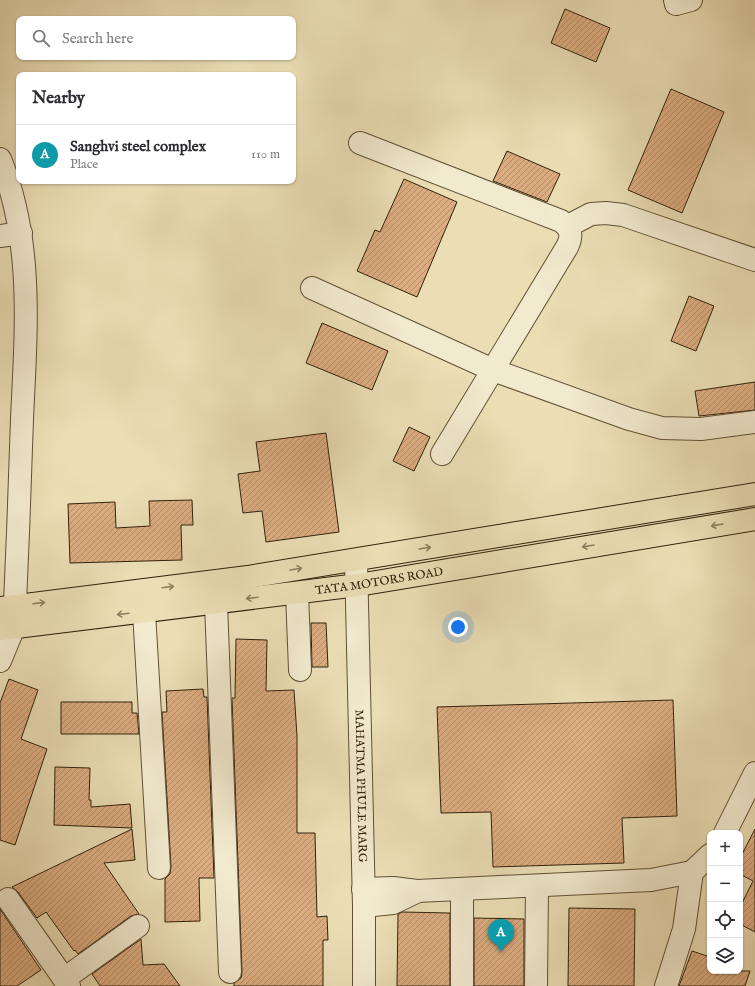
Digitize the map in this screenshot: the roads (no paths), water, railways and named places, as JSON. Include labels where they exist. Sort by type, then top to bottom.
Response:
[{"type":"main road","points":[[7,617],[755,494]]},
{"type":"main road","name":"TATA MOTORS ROAD","points":[[7,617],[144,612],[358,585],[755,518]]},
{"type":"street","points":[[674,0],[676,4],[691,0]]},
{"type":"street","points":[[360,143],[560,221],[568,226],[570,240],[567,247],[442,454]]},
{"type":"street","points":[[0,159],[8,178],[11,234],[26,317],[7,617],[0,661]]},
{"type":"street","points":[[568,226],[591,214],[606,213],[623,215],[755,260]]},
{"type":"street","points":[[312,288],[493,370],[629,419],[662,428],[701,429],[755,422]]},
{"type":"street","name":"MAHATMA PHULE MARG","points":[[356,560],[358,585],[364,897],[364,986]]},
{"type":"street","points":[[297,593],[300,670]]},
{"type":"street","points":[[216,603],[230,972]]},
{"type":"street","points":[[144,612],[160,868]]},
{"type":"street","points":[[726,830],[755,773]]},
{"type":"street","points":[[364,897],[393,888],[418,891],[651,880],[692,872],[707,858]]},
{"type":"street","points":[[666,986],[684,930],[692,872]]},
{"type":"street","points":[[536,986],[538,886]]},
{"type":"street","points":[[462,889],[462,986]]},
{"type":"street","points":[[8,899],[67,982],[138,926]]},
{"type":"place","name":"Sanghvi steel complex","points":[[501,952]]}]
